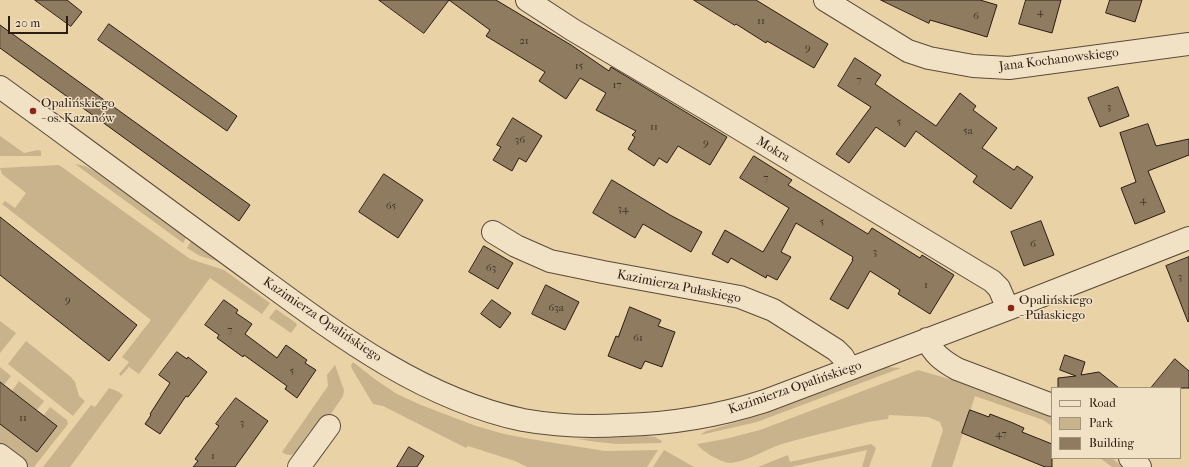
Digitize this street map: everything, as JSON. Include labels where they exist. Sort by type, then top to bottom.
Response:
[{"type":"street","name":"Mokra","points":[[527,0],[574,30],[992,281],[999,288],[1008,309]]},
{"type":"street","name":"Jana Kochanowskiego","points":[[825,0],[908,51],[929,58],[973,66],[1009,68],[1189,44]]},
{"type":"street","name":"Kazimierza Opalińskiego","points":[[0,87],[326,326],[392,368],[444,394],[476,406],[507,416],[542,423],[605,426],[680,421],[736,410],[765,401],[928,340],[1189,238]]},
{"type":"street","name":"Kazimierza Pułaskiego","points":[[493,232],[516,246],[550,261],[740,297],[773,310],[836,350],[843,357],[848,369]]},
{"type":"street","points":[[928,340],[931,348],[938,357],[947,364],[1051,405]]},
{"type":"street","points":[[299,467],[329,426]]},
{"type":"street","points":[[0,455],[16,467]]},
{"type":"street","points":[[1131,459],[1140,467]]},
{"type":"green space","points":[[0,136],[24,153],[38,150],[41,151],[41,156],[0,156]]},
{"type":"green space","points":[[75,164],[85,166],[98,173],[186,238],[183,243]]},
{"type":"green space","points":[[59,165],[190,259],[224,270],[270,303],[262,314],[210,278],[139,374],[129,367],[121,376],[119,374],[129,362],[122,357],[151,320],[2,204],[5,201],[15,208],[26,193],[2,174],[0,168]]},
{"type":"green space","points":[[191,241],[217,259],[217,261],[200,256],[187,248]]},
{"type":"green space","points":[[276,309],[296,323],[297,325],[291,333],[269,318]]},
{"type":"green space","points":[[0,321],[16,333],[0,353]]},
{"type":"green space","points":[[26,341],[71,377],[75,382],[79,396],[85,401],[73,416],[8,364]]},
{"type":"green space","points":[[353,362],[397,394],[476,426],[504,434],[605,451],[658,450],[647,467],[527,467],[515,461],[468,446],[466,448],[383,406],[373,404],[352,369],[351,365]]},
{"type":"green space","points":[[335,365],[344,390],[343,396],[321,429],[310,431],[294,454],[285,454],[282,452],[328,386],[327,375]]},
{"type":"green space","points":[[0,367],[11,376],[4,385],[0,382]]},
{"type":"green space","points":[[887,367],[901,368],[757,422],[700,435],[706,431],[761,415]]},
{"type":"green space","points":[[918,370],[977,387],[1045,412],[1051,416],[1051,425],[1043,420],[975,396],[952,467],[931,467],[943,430],[940,422],[928,417],[889,415],[888,419],[860,424],[794,440],[776,446],[750,458],[730,463],[712,456],[697,444],[760,430]]},
{"type":"green space","points":[[19,381],[44,401],[37,410],[12,391]]},
{"type":"green space","points":[[109,388],[123,395],[70,467],[43,467],[91,405],[95,407]]},
{"type":"green space","points":[[50,407],[67,420],[68,424],[34,467],[29,467],[0,445],[0,421],[10,431],[37,452],[57,426],[43,416]]},
{"type":"green space","points":[[645,436],[655,437],[662,441],[661,443],[617,444],[577,439]]},
{"type":"green space","points":[[871,444],[876,448],[869,467],[862,467],[867,450],[791,467],[758,467],[788,455],[790,462]]},
{"type":"green space","points":[[664,450],[694,467],[653,467]]},
{"type":"green space","points":[[1101,459],[1113,459],[1122,467],[1112,467]]},
{"type":"building","points":[[35,0],[67,0],[82,12],[71,26]]},
{"type":"building","points":[[379,0],[449,0],[424,33]]},
{"type":"building","points":[[449,0],[496,0],[571,45],[609,71],[611,67],[727,137],[710,165],[678,146],[667,163],[659,158],[654,166],[628,149],[635,137],[632,135],[636,131],[596,110],[606,93],[580,78],[566,99],[539,81],[545,72],[486,36],[490,30]]},
{"type":"building","points":[[694,0],[756,0],[828,44],[814,68],[767,41],[766,43]]},
{"type":"building","points":[[881,0],[980,0],[997,5],[987,37],[930,20],[929,23]]},
{"type":"building","points":[[1026,0],[1061,0],[1052,33],[1019,24]]},
{"type":"building","points":[[1110,0],[1142,0],[1135,22],[1106,13]]},
{"type":"building","points":[[109,24],[237,116],[227,131],[98,40]]},
{"type":"building","points":[[0,25],[250,205],[239,221],[0,48]]},
{"type":"building","points":[[855,58],[881,75],[875,84],[936,126],[960,93],[976,106],[973,110],[997,128],[982,148],[1014,170],[1017,166],[1033,177],[1011,209],[973,182],[977,176],[916,131],[905,147],[876,127],[849,163],[836,154],[871,107],[838,86]]},
{"type":"building","points":[[1118,87],[1129,116],[1100,127],[1088,98]]},
{"type":"building","points":[[513,118],[542,136],[526,162],[519,158],[512,171],[493,160],[501,147],[497,145]]},
{"type":"building","points":[[1148,124],[1156,146],[1189,139],[1189,155],[1148,171],[1165,212],[1135,224],[1121,188],[1136,182],[1120,133]]},
{"type":"building","points":[[754,156],[792,180],[788,185],[868,234],[872,228],[920,258],[922,255],[954,275],[930,314],[898,294],[900,290],[870,271],[848,309],[830,299],[853,260],[853,257],[796,223],[781,252],[791,257],[777,280],[767,275],[766,278],[731,258],[728,263],[712,254],[725,230],[763,252],[789,208],[740,178]]},
{"type":"building","points":[[384,174],[423,200],[398,238],[359,212]]},
{"type":"building","points":[[612,180],[670,215],[702,232],[691,252],[643,224],[635,238],[593,213]]},
{"type":"building","points":[[0,217],[137,325],[109,361],[0,275]]},
{"type":"building","points":[[1041,221],[1054,255],[1024,266],[1011,232]]},
{"type":"building","points":[[484,246],[513,263],[498,289],[469,272]]},
{"type":"building","points":[[1189,257],[1189,321],[1188,322],[1166,266]]},
{"type":"building","points":[[546,285],[579,302],[565,330],[532,314]]},
{"type":"building","points":[[224,300],[238,310],[236,313],[252,324],[245,334],[277,358],[286,345],[307,360],[305,363],[316,370],[297,398],[285,389],[287,386],[244,355],[243,357],[217,338],[219,335],[205,325]]},
{"type":"building","points":[[492,300],[511,313],[500,328],[481,314]]},
{"type":"building","points":[[630,307],[661,320],[658,326],[675,332],[662,367],[645,361],[641,369],[608,356],[616,336],[618,337]]},
{"type":"building","points":[[177,352],[187,359],[188,357],[207,372],[188,397],[186,396],[160,434],[145,424],[170,383],[159,375]]},
{"type":"building","points":[[1065,355],[1085,362],[1081,375],[1099,372],[1118,387],[1058,387],[1058,378],[1076,376],[1060,370]]},
{"type":"building","points":[[1175,359],[1189,371],[1189,388],[1152,387]]},
{"type":"building","points":[[0,382],[57,426],[37,452],[0,424]]},
{"type":"building","points":[[236,398],[268,421],[235,467],[193,467],[198,461],[195,459],[219,426],[216,424]]},
{"type":"building","points":[[970,410],[989,417],[990,414],[1024,428],[1022,432],[1051,444],[1052,467],[1045,467],[962,433]]},
{"type":"building","points":[[409,447],[424,456],[417,467],[397,467]]},
{"type":"place","name":"Opalińskiego - os. Kazanów","points":[[33,111]]},
{"type":"place","name":"Opalińskiego - Pułaskiego","points":[[1011,308]]}]
